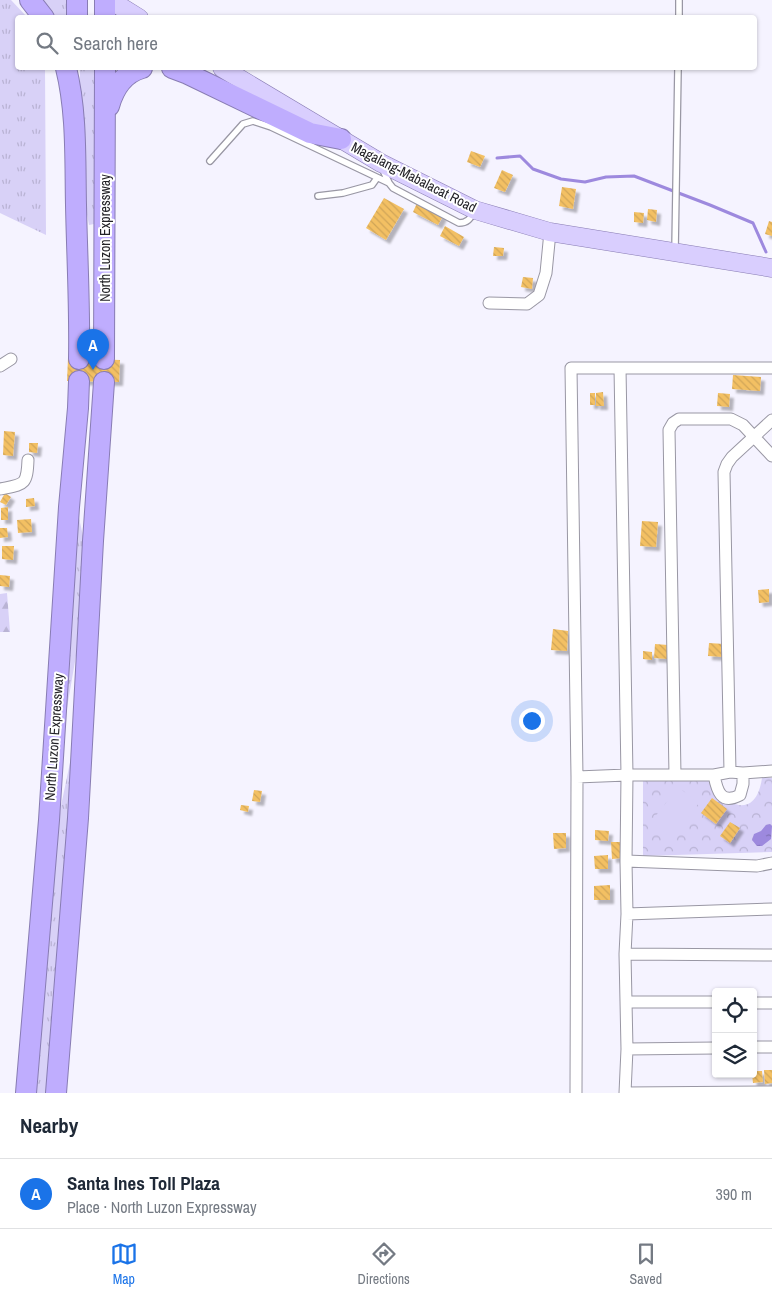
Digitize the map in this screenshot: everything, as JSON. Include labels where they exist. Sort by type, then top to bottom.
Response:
[{"type":"highway","points":[[30,0],[42,15]]},
{"type":"highway","points":[[77,0],[77,15]]},
{"type":"highway","points":[[105,0],[105,15]]},
{"type":"highway","points":[[67,70],[70,82],[75,140]]},
{"type":"highway","points":[[75,140],[77,70]]},
{"type":"highway","points":[[105,70],[106,117]]},
{"type":"highway","points":[[106,117],[112,94],[120,82],[131,72],[136,70]]},
{"type":"highway","points":[[177,70],[310,133],[341,139]]},
{"type":"highway","name":"North Luzon Expressway","points":[[104,359],[106,117]]},
{"type":"highway","name":"North Luzon Expressway","points":[[75,140],[79,359]]},
{"type":"highway","name":"North Luzon Expressway","points":[[26,1093],[49,820],[79,381]]},
{"type":"highway","name":"North Luzon Expressway","points":[[56,1093],[78,818],[104,382]]},
{"type":"main road","points":[[110,0],[135,15]]},
{"type":"main road","name":"Magalang-Mabalacat Road","points":[[225,70],[341,139],[379,170],[475,210],[550,232],[772,268]]},
{"type":"street","points":[[489,303],[527,304],[539,295],[546,273],[550,232]]},
{"type":"street","points":[[0,366],[11,359]]},
{"type":"street","points":[[576,1093],[576,777],[571,368],[772,368]]},
{"type":"street","points":[[620,368],[627,775],[626,1093],[772,1092]]},
{"type":"street","points":[[674,775],[669,430],[679,419],[730,419],[743,425],[772,456]]},
{"type":"street","points":[[730,772],[724,472],[732,457],[772,420]]},
{"type":"street","points":[[0,489],[20,485],[24,482],[28,460]]},
{"type":"street","points":[[576,777],[714,775],[730,772],[772,771]]},
{"type":"street","points":[[714,775],[720,794],[730,799],[740,796],[743,773]]},
{"type":"street","points":[[626,861],[757,866],[772,863]]},
{"type":"street","points":[[627,914],[772,909]]},
{"type":"street","points":[[625,954],[772,955]]},
{"type":"street","points":[[626,1002],[712,1002]]},
{"type":"street","points":[[757,1002],[772,1003]]},
{"type":"street","points":[[757,1047],[772,1047]]},
{"type":"street","points":[[627,1049],[712,1048]]},
{"type":"lane","points":[[679,0],[679,15]]},
{"type":"lane","points":[[675,253],[678,70]]},
{"type":"lane","points":[[210,161],[244,124],[253,121],[379,170],[393,188],[399,192],[459,223],[465,223],[470,219],[475,210]]},
{"type":"lane","points":[[379,170],[389,183]]},
{"type":"lane","points":[[318,196],[343,193],[372,185],[379,170]]},
{"type":"green space","points":[[0,0],[11,0],[25,15],[15,15],[15,70],[45,70],[46,235],[0,213]]},
{"type":"green space","points":[[34,0],[70,0],[71,15],[45,15]]},
{"type":"green space","points":[[80,70],[99,70],[99,197],[94,224],[89,225],[79,171]]},
{"type":"green space","points":[[79,518],[85,545],[78,644],[67,708],[61,706],[68,555]]},
{"type":"green space","points":[[7,593],[10,632],[0,632],[0,594]]},
{"type":"green space","points":[[73,748],[71,831],[49,1093],[30,1093],[54,858],[61,806]]},
{"type":"green space","points":[[762,778],[772,778],[772,852],[643,856],[643,780],[715,780],[729,801],[738,805],[744,805],[753,801],[756,797]]},
{"type":"green space","points":[[678,787],[699,803],[672,838],[651,822]]},
{"type":"water","points":[[770,824],[772,826],[771,839],[762,846],[757,846],[752,840],[754,834]]},
{"type":"building","points":[[471,151],[485,156],[480,167],[467,162]]},
{"type":"building","points":[[502,170],[513,175],[505,192],[494,188]]},
{"type":"building","points":[[562,187],[576,189],[573,209],[559,206]]},
{"type":"building","points":[[384,198],[404,209],[386,240],[366,228]]},
{"type":"building","points":[[417,203],[443,216],[438,225],[413,212]]},
{"type":"building","points":[[648,209],[657,210],[656,222],[647,220]]},
{"type":"building","points":[[634,212],[644,213],[643,223],[634,222]]},
{"type":"building","points":[[769,221],[772,222],[772,236],[765,234]]},
{"type":"building","points":[[445,226],[464,237],[459,246],[440,236]]},
{"type":"building","points":[[494,247],[504,248],[503,256],[493,256]]},
{"type":"building","points":[[523,277],[533,278],[532,289],[521,287]]},
{"type":"building","points":[[68,358],[120,360],[119,382],[67,381]]},
{"type":"building","points":[[733,375],[761,377],[760,391],[732,389]]},
{"type":"building","points":[[603,392],[604,406],[596,406],[596,393]]},
{"type":"building","points":[[590,393],[595,393],[595,405],[590,405]]},
{"type":"building","points":[[718,393],[730,394],[729,407],[717,406]]},
{"type":"building","points":[[4,431],[15,432],[13,456],[3,455]]},
{"type":"building","points":[[29,443],[38,443],[37,453],[29,452]]},
{"type":"building","points":[[5,493],[11,497],[6,505],[0,502]]},
{"type":"building","points":[[34,498],[35,506],[26,507],[26,499]]},
{"type":"building","points":[[8,507],[8,520],[1,520],[1,508]]},
{"type":"building","points":[[31,519],[32,532],[18,533],[17,520]]},
{"type":"building","points":[[642,521],[658,522],[656,547],[640,546]]},
{"type":"building","points":[[0,528],[7,528],[8,537],[0,538]]},
{"type":"building","points":[[2,546],[14,546],[13,560],[2,559]]},
{"type":"building","points":[[0,575],[10,576],[9,587],[0,586]]},
{"type":"building","points":[[769,589],[769,602],[759,603],[758,590]]},
{"type":"building","points":[[553,629],[568,631],[567,651],[551,650]]},
{"type":"building","points":[[709,643],[724,644],[723,657],[708,656]]},
{"type":"building","points":[[655,644],[668,645],[667,659],[654,658]]},
{"type":"building","points":[[643,651],[652,652],[652,660],[643,659]]},
{"type":"building","points":[[254,790],[262,791],[260,802],[252,801]]},
{"type":"building","points":[[712,798],[727,809],[716,824],[701,813]]},
{"type":"building","points":[[241,805],[249,806],[248,812],[240,810]]},
{"type":"building","points":[[730,822],[740,828],[730,843],[720,836]]},
{"type":"building","points":[[595,830],[609,831],[608,841],[595,840]]},
{"type":"building","points":[[553,833],[566,833],[566,848],[554,849]]},
{"type":"building","points":[[611,842],[622,842],[623,858],[612,859]]},
{"type":"building","points":[[608,855],[608,869],[595,869],[594,856]]},
{"type":"building","points":[[610,885],[610,900],[594,900],[594,886]]},
{"type":"building","points":[[764,1070],[772,1070],[772,1083],[765,1084]]},
{"type":"building","points":[[757,1071],[762,1071],[763,1082],[753,1083],[752,1078],[757,1078]]},
{"type":"waterway","points":[[497,158],[520,156],[533,169],[561,179],[585,182],[606,177],[634,176],[753,223],[766,252]]},
{"type":"place","name":"Santa Ines Toll Plaza","points":[[93,370]]}]
